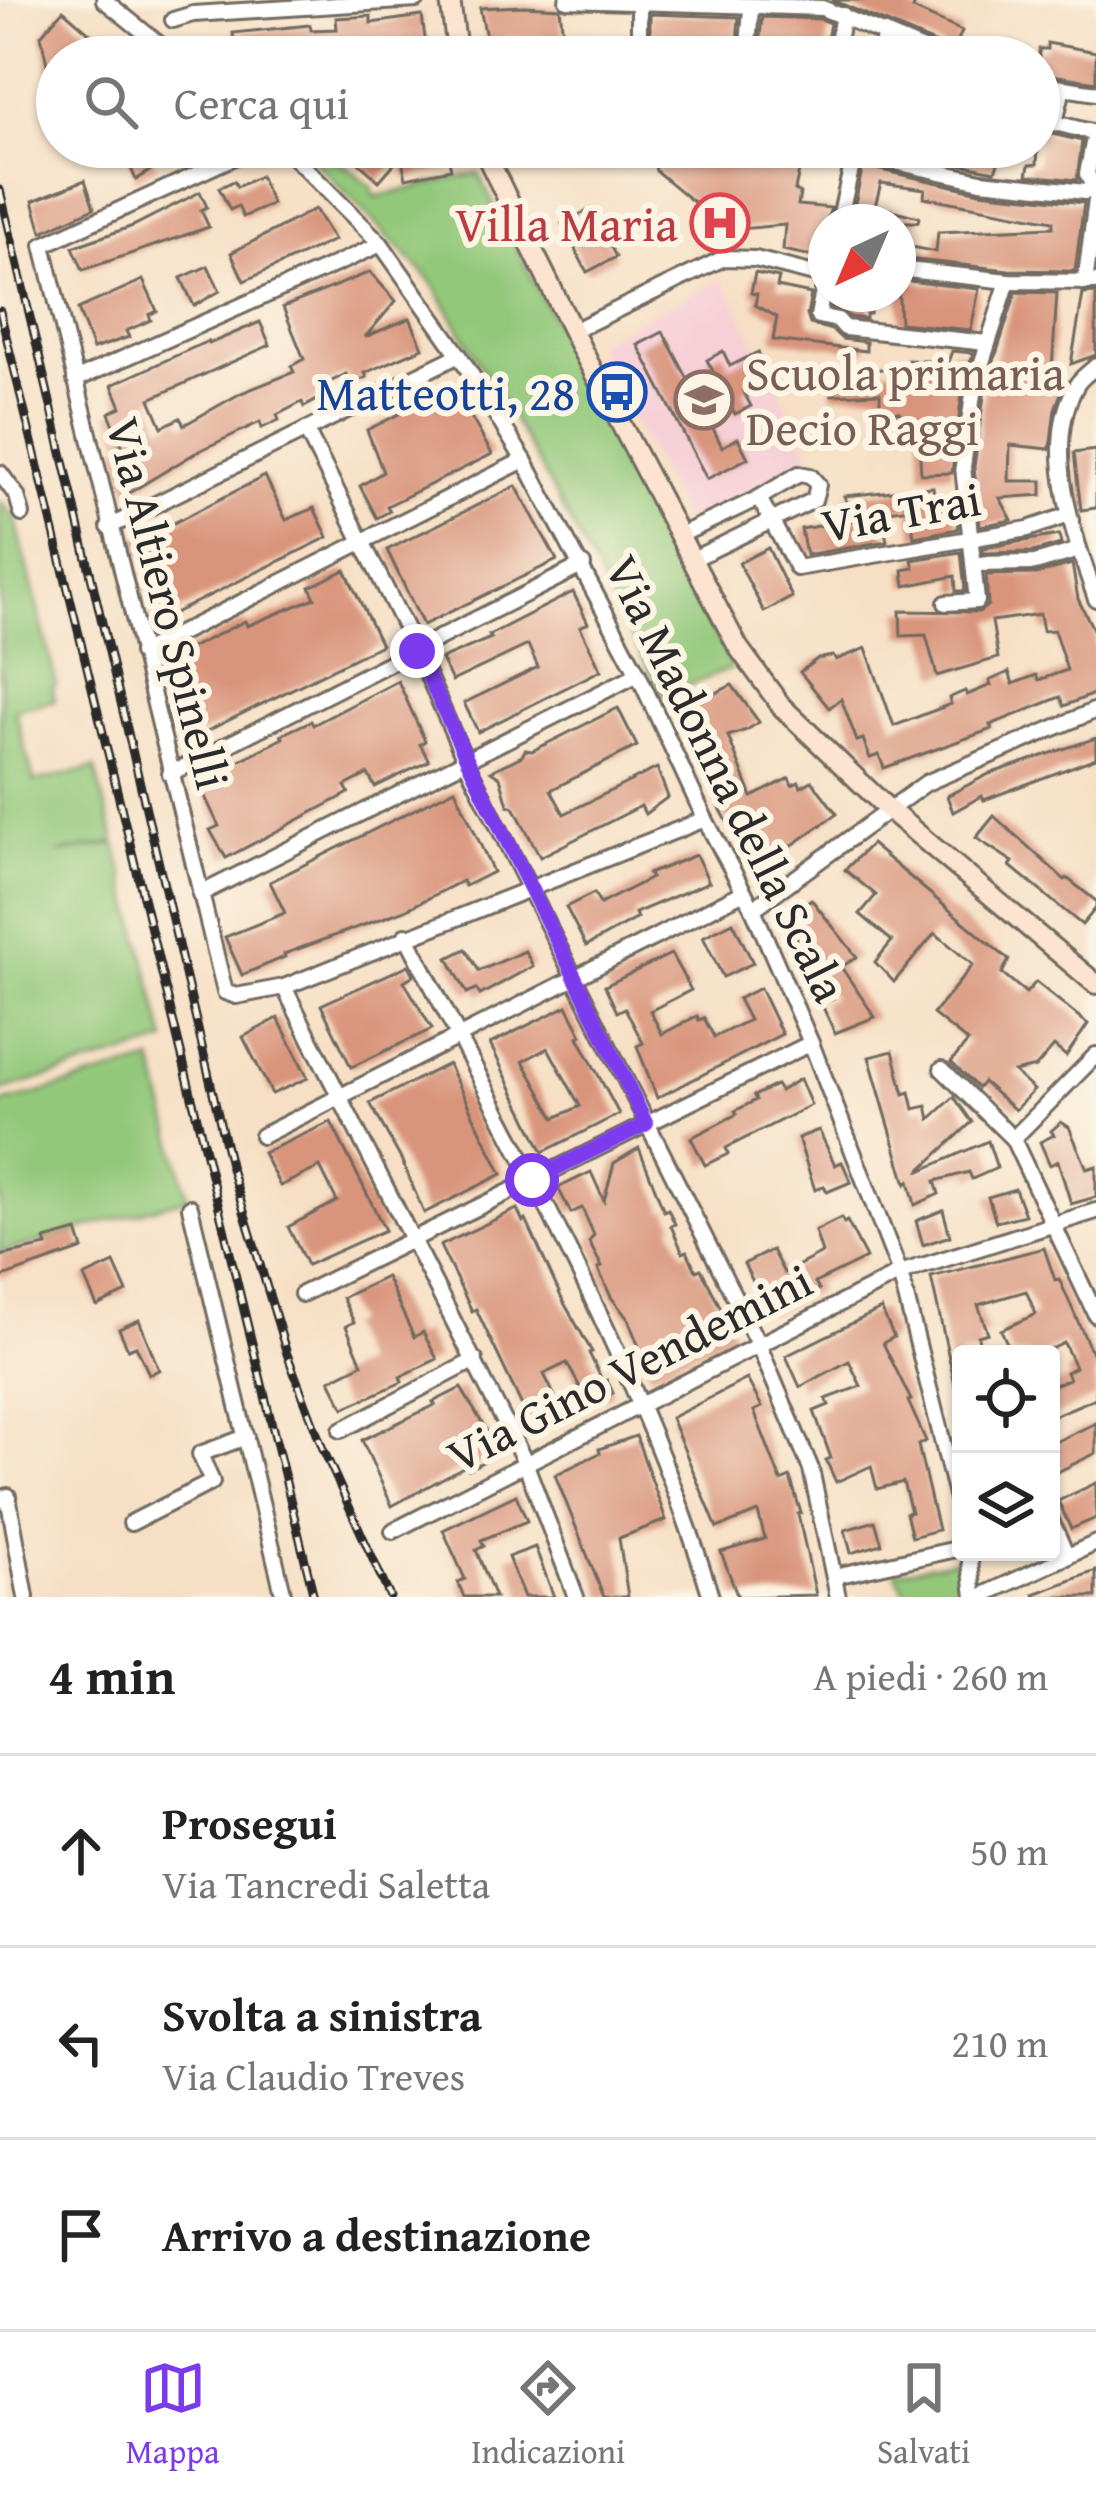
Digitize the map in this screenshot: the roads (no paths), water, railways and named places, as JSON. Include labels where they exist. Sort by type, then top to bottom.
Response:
[{"type":"main road","points":[[450,0],[455,36]]},
{"type":"main road","points":[[492,168],[738,647],[782,706],[888,809],[1096,984]]},
{"type":"street","points":[[104,0],[149,36]]},
{"type":"street","points":[[151,36],[171,21],[193,14],[417,0]]},
{"type":"street","points":[[567,0],[822,8],[892,36]]},
{"type":"street","points":[[639,4],[639,36]]},
{"type":"street","points":[[749,36],[752,8]]},
{"type":"street","points":[[839,36],[843,15]]},
{"type":"street","points":[[1060,87],[1096,93]]},
{"type":"street","points":[[1060,93],[1063,87]]},
{"type":"street","points":[[916,271],[1008,281],[1090,283],[1095,191],[1087,174],[1095,133],[1060,124]]},
{"type":"street","name":"Via Altiero Spinelli","points":[[210,168],[43,245],[220,979],[225,992],[236,996],[284,987]]},
{"type":"street","name":"Via Madonna della Scala","points":[[305,168],[381,244],[459,355],[524,460],[638,674],[705,819],[753,908],[811,1043],[900,1273],[952,1480]]},
{"type":"street","points":[[843,204],[852,168]]},
{"type":"street","points":[[929,168],[982,181],[1095,191]]},
{"type":"street","points":[[75,380],[381,244]]},
{"type":"street","points":[[573,331],[731,257],[808,273]]},
{"type":"street","points":[[946,603],[977,601],[964,467],[974,388],[1008,281]]},
{"type":"street","points":[[819,312],[818,316],[838,320],[845,328],[987,343]]},
{"type":"street","points":[[110,527],[459,355]]},
{"type":"street","points":[[1096,366],[1076,384],[1062,443],[1069,515],[1096,599]]},
{"type":"street","points":[[306,430],[417,651],[465,760],[577,975],[646,1124],[759,1346],[811,1468],[838,1597]]},
{"type":"street","points":[[142,653],[524,460]]},
{"type":"street","points":[[0,473],[17,496],[22,514]]},
{"type":"street","name":"Via Trai","points":[[678,536],[759,499],[799,474],[810,476],[818,485],[814,500],[691,560]]},
{"type":"street","name":"Via Trai","points":[[759,499],[797,568],[1028,529],[1069,515]]},
{"type":"street","points":[[975,564],[1035,563],[1079,550]]},
{"type":"street","points":[[170,774],[583,566]]},
{"type":"street","points":[[200,894],[638,674]]},
{"type":"street","points":[[753,908],[926,782],[1096,710]]},
{"type":"street","points":[[575,1597],[525,1462],[284,987],[705,819]]},
{"type":"street","points":[[262,1136],[744,892]]},
{"type":"street","points":[[406,935],[641,1405],[689,1524],[711,1597]]},
{"type":"street","points":[[302,1294],[811,1043]]},
{"type":"street","points":[[1013,1139],[1096,1055]]},
{"type":"street","points":[[942,1069],[1013,1139],[1096,1315]]},
{"type":"street","points":[[190,1207],[284,1597]]},
{"type":"street","name":"Via Gino Vendemini","points":[[393,1531],[900,1273],[1096,1211]]},
{"type":"street","points":[[341,1430],[475,1360]]},
{"type":"street","points":[[131,1522],[212,1482],[200,1454],[246,1437]]},
{"type":"street","points":[[4,1498],[26,1597]]},
{"type":"street","points":[[1060,1541],[1067,1557]]},
{"type":"street","points":[[968,1561],[976,1597],[1096,1544]]},
{"type":"street","points":[[835,1576],[952,1553]]},
{"type":"railway","points":[[0,190],[230,1165],[287,1354],[323,1449],[390,1597]]},
{"type":"railway","points":[[0,311],[314,1597]]},
{"type":"place","name":"Villa Maria","points":[[720,223]]},
{"type":"place","name":"Matteotti, 28","points":[[617,392]]},
{"type":"place","name":"Scuola primaria Decio Raggi","points":[[704,400]]}]
